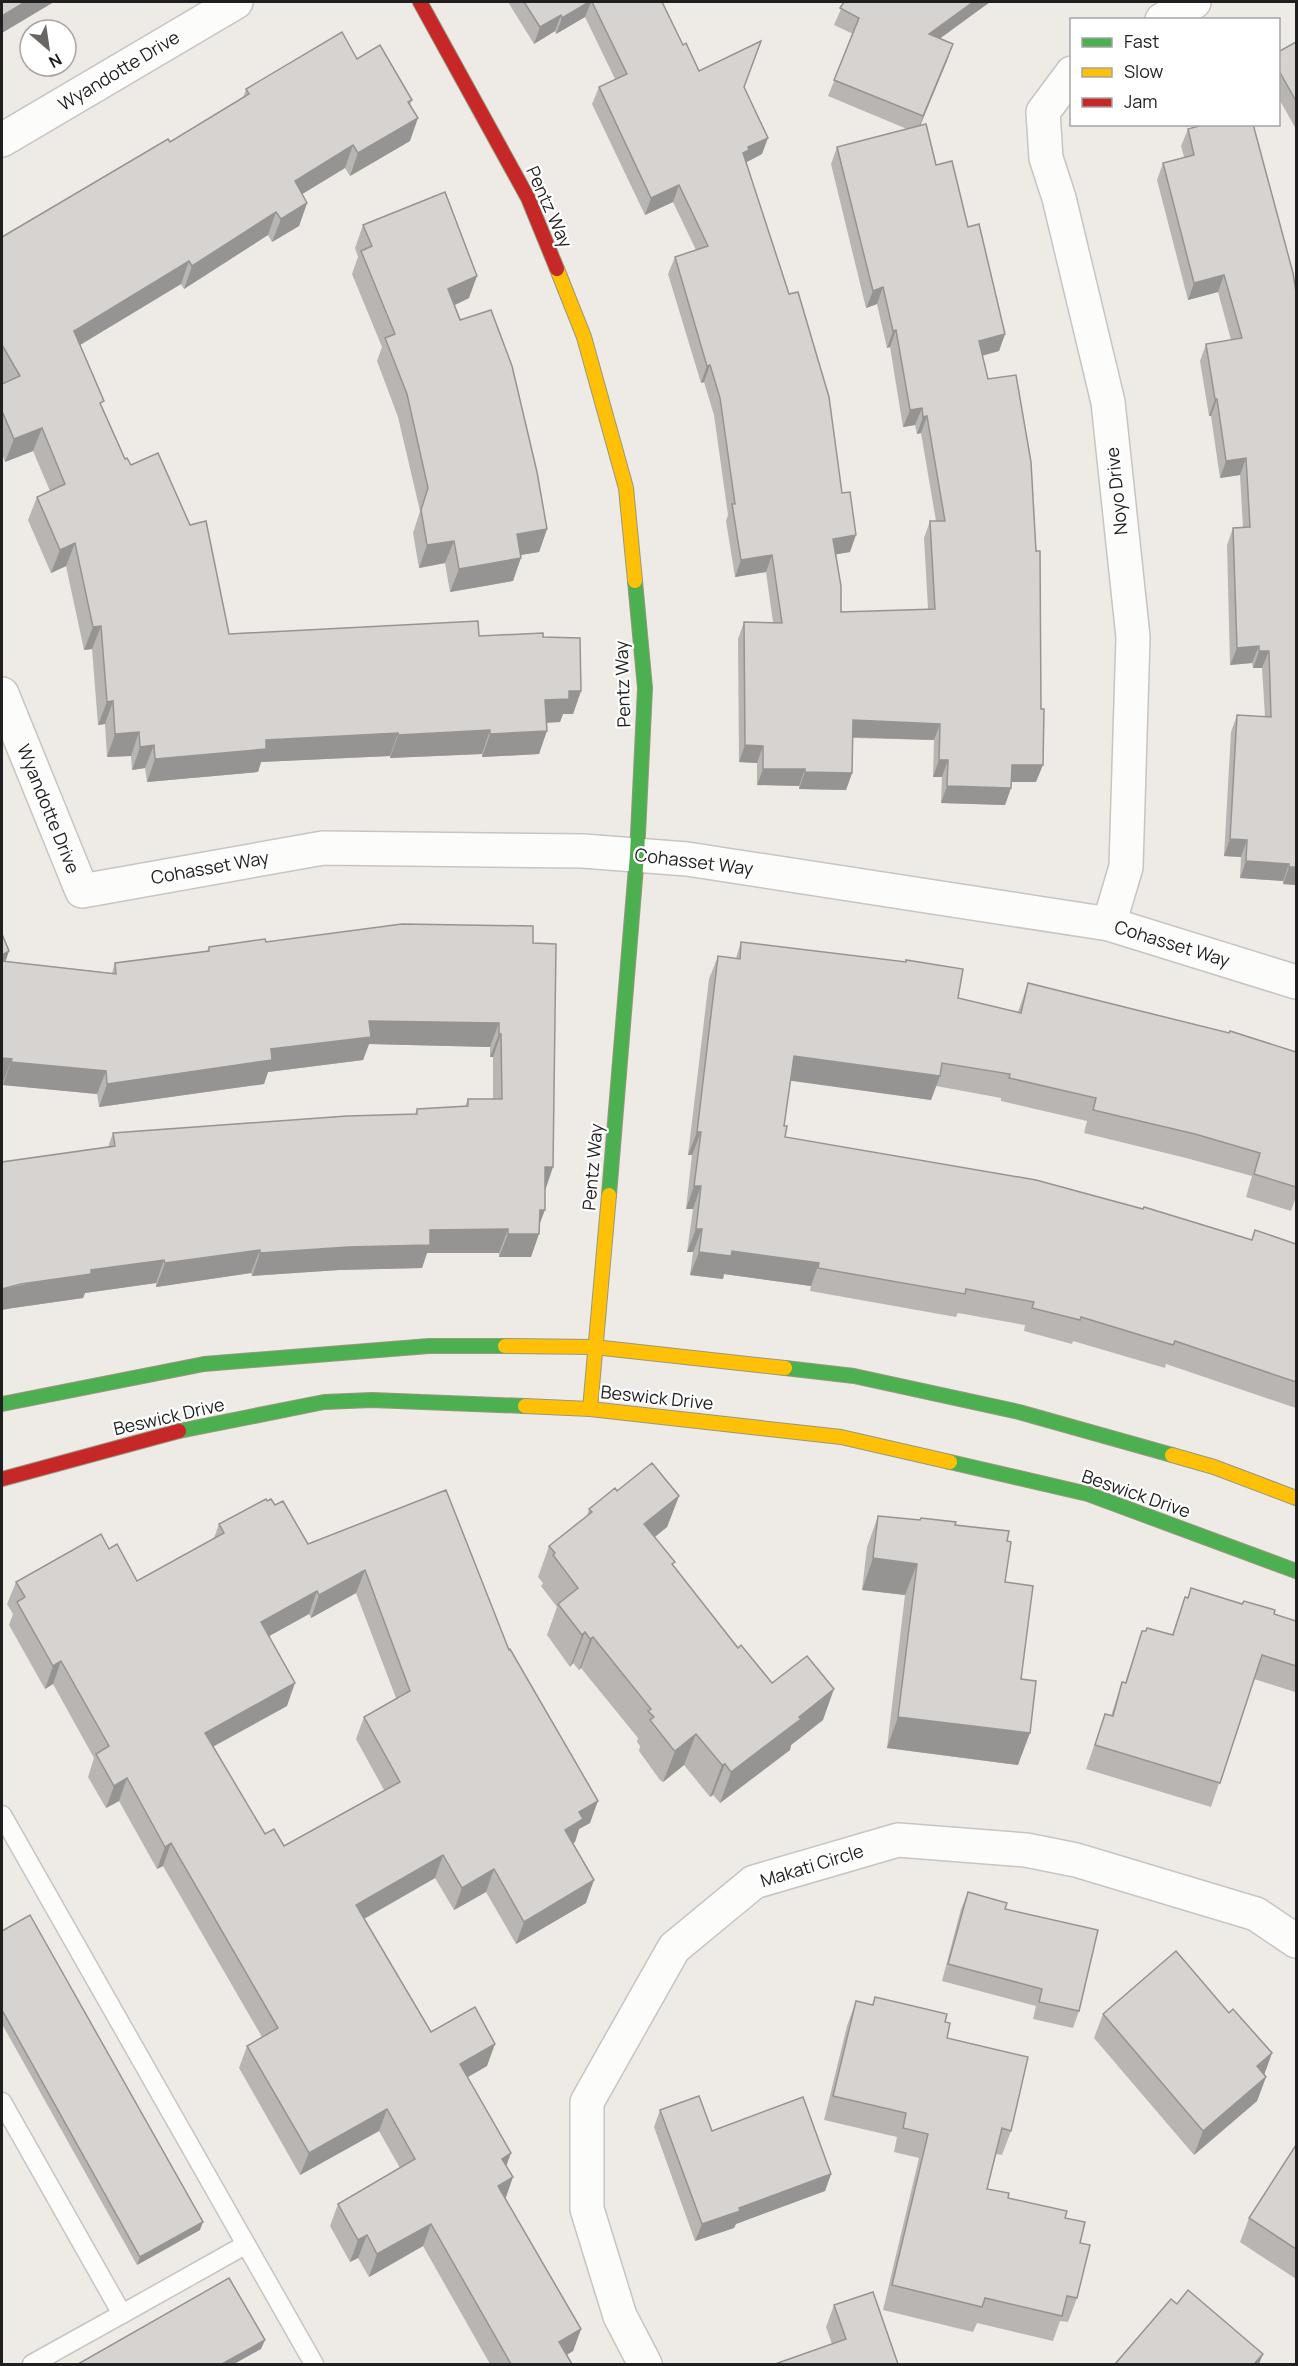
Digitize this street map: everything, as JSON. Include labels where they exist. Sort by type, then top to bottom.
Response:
[{"type":"street","name":"Wyandotte Drive","points":[[2,140],[236,2]]},
{"type":"street","name":"Pentz Way","points":[[420,2],[528,198],[584,337],[626,488],[645,688],[637,855],[590,1409]]},
{"type":"street","points":[[1166,18],[1194,2]]},
{"type":"street","name":"Noyo Drive","points":[[1070,74],[1043,112],[1046,158],[1059,198],[1108,402],[1133,637],[1126,867],[1109,924]]},
{"type":"street","name":"Wyandotte Drive","points":[[2,694],[82,891]]},
{"type":"street","name":"Cohasset Way","points":[[82,891],[323,848],[583,851],[637,855],[687,859],[1109,924],[1296,982]]},
{"type":"street","points":[[2,1404],[204,1364],[429,1346],[594,1347],[854,1376],[1030,1415],[1214,1467],[1296,1498]]},
{"type":"street","name":"Beswick Drive","points":[[2,1479],[184,1430],[324,1402],[372,1400],[590,1409],[852,1439],[1088,1494],[1296,1571]]},
{"type":"street","name":"Makati Circle","points":[[645,2364],[620,2316],[587,2209],[587,2102],[674,1948],[754,1882],[898,1840],[1026,1850],[1076,1860],[1256,1914],[1296,1941]]},
{"type":"lane","points":[[2,1815],[7,1838],[245,2245],[309,2363]]},
{"type":"lane","points":[[2,2102],[122,2314]]},
{"type":"lane","points":[[32,2364],[245,2245]]},
{"type":"building","points":[[2,2],[25,2],[2,16]]},
{"type":"building","points":[[524,2],[589,2],[562,18],[561,15],[540,27]]},
{"type":"building","points":[[592,2],[662,2],[683,45],[686,43],[699,71],[761,41],[744,87],[768,138],[748,147],[749,150],[743,153],[789,294],[798,292],[829,397],[842,493],[850,492],[856,535],[833,539],[841,586],[841,612],[935,609],[930,521],[945,521],[927,416],[923,417],[922,408],[910,410],[896,330],[893,331],[883,287],[873,291],[837,147],[926,124],[936,165],[952,161],[968,227],[979,224],[1005,334],[979,341],[988,379],[1016,375],[1031,462],[1036,551],[1040,551],[1043,765],[1012,765],[1011,788],[947,786],[948,760],[939,760],[940,724],[853,720],[852,773],[805,772],[805,769],[763,769],[763,746],[745,745],[744,622],[782,623],[772,555],[741,560],[720,398],[710,365],[707,366],[675,257],[708,246],[679,185],[651,198],[599,87],[627,74]]},
{"type":"building","points":[[844,2],[973,2],[929,34],[953,44],[923,116],[834,80],[859,18],[840,8]]},
{"type":"building","points":[[342,32],[357,59],[380,45],[412,100],[408,102],[418,118],[358,153],[353,145],[295,181],[307,203],[281,219],[276,212],[192,266],[189,261],[74,331],[104,401],[100,403],[125,459],[127,458],[131,465],[158,453],[190,525],[206,521],[229,634],[478,621],[479,636],[543,633],[543,637],[580,638],[581,691],[569,691],[569,699],[545,700],[547,731],[490,734],[490,730],[266,740],[266,749],[155,759],[154,745],[140,747],[139,732],[115,734],[113,701],[107,702],[101,626],[93,627],[75,543],[60,550],[37,497],[65,484],[42,428],[14,439],[2,411],[2,384],[20,376],[2,345],[2,237],[168,139],[170,142],[249,94],[246,89]]},
{"type":"building","points":[[1296,42],[1296,101],[1280,73],[1280,51]]},
{"type":"building","points":[[1199,126],[1254,126],[1293,273],[1296,292],[1296,867],[1289,867],[1289,864],[1246,861],[1247,840],[1230,839],[1237,715],[1271,717],[1269,651],[1259,651],[1259,646],[1237,648],[1233,528],[1250,527],[1246,458],[1226,461],[1206,344],[1242,338],[1224,275],[1194,283],[1163,163],[1194,155],[1188,129]]},
{"type":"building","points":[[445,192],[477,276],[448,289],[460,320],[491,310],[512,366],[537,472],[547,529],[517,534],[521,558],[459,569],[454,541],[427,545],[421,510],[428,488],[407,394],[385,338],[395,334],[361,251],[372,246],[363,225]]},
{"type":"building","points":[[402,924],[533,926],[533,943],[556,944],[553,1167],[545,1167],[545,1210],[540,1210],[539,1234],[508,1234],[508,1229],[430,1230],[430,1245],[348,1247],[260,1253],[260,1250],[91,1270],[91,1274],[2,1289],[2,1162],[115,1146],[113,1133],[347,1116],[417,1114],[417,1109],[468,1106],[468,1099],[502,1099],[499,1023],[369,1021],[371,1037],[271,1049],[272,1060],[107,1084],[106,1071],[11,1062],[12,1059],[2,1058],[2,961],[116,974],[115,963],[209,951],[209,947],[265,939],[266,942]]},
{"type":"building","points":[[2,934],[9,951],[2,955]]},
{"type":"building","points":[[741,942],[906,962],[906,960],[963,969],[958,998],[1021,1013],[1028,983],[1229,1033],[1230,1031],[1296,1052],[1296,1187],[1254,1174],[1260,1153],[1195,1134],[1093,1110],[1096,1098],[1009,1078],[1010,1074],[942,1063],[940,1076],[794,1056],[784,1126],[787,1126],[785,1137],[1036,1180],[1143,1209],[1144,1207],[1252,1240],[1255,1230],[1296,1244],[1296,1382],[1175,1341],[1173,1345],[1081,1317],[1080,1320],[1032,1308],[1034,1302],[966,1289],[965,1294],[818,1268],[819,1263],[732,1251],[731,1256],[699,1252],[702,1229],[696,1229],[701,1186],[694,1186],[701,1132],[697,1132],[718,956],[740,959]]},
{"type":"building","points":[[652,1463],[679,1496],[644,1524],[675,1562],[672,1564],[738,1648],[741,1645],[772,1683],[807,1656],[834,1689],[799,1717],[801,1719],[731,1772],[725,1764],[722,1765],[696,1734],[675,1751],[650,1720],[654,1717],[648,1711],[651,1709],[593,1637],[590,1639],[585,1632],[582,1635],[558,1604],[578,1588],[553,1555],[555,1553],[549,1546],[592,1512],[589,1509],[615,1488],[617,1491]]},
{"type":"building","points":[[446,1490],[509,1650],[598,1801],[579,1812],[583,1819],[565,1830],[594,1880],[524,1922],[494,1869],[462,1888],[443,1855],[356,1905],[431,2032],[475,2007],[495,2044],[460,2064],[511,2153],[502,2159],[513,2177],[498,2186],[581,2329],[559,2342],[572,2364],[511,2364],[431,2224],[377,2254],[367,2235],[358,2240],[338,2204],[415,2159],[387,2109],[309,2153],[247,2046],[278,2028],[171,1843],[165,1847],[127,1778],[114,1786],[96,1754],[109,1746],[61,1661],[53,1666],[17,1602],[25,1597],[16,1582],[101,1534],[109,1549],[117,1544],[137,1581],[224,1533],[219,1524],[266,1499],[267,1501],[271,1499],[275,1505],[283,1501],[308,1544]],"holes":[[[365,1570],[410,1691],[364,1717],[400,1782],[284,1846],[274,1829],[265,1834],[205,1733],[295,1683],[261,1622],[317,1591],[319,1595]]]},
{"type":"building","points":[[878,1516],[956,1522],[955,1525],[1009,1531],[1007,1541],[1011,1542],[1005,1582],[1033,1586],[1021,1679],[1036,1681],[1030,1733],[898,1717],[917,1564],[873,1558]]},
{"type":"building","points":[[1191,1588],[1242,1604],[1244,1601],[1275,1610],[1274,1614],[1296,1621],[1296,1666],[1262,1655],[1220,1783],[1095,1745],[1105,1714],[1113,1716],[1122,1682],[1126,1683],[1142,1631],[1146,1631],[1147,1628],[1173,1635],[1185,1597],[1188,1598]]},
{"type":"building","points":[[968,1892],[1007,1903],[1005,1909],[1098,1930],[1079,2011],[1039,2002],[1042,1989],[948,1964]]},
{"type":"building","points":[[30,1915],[203,2222],[140,2257],[2,2010],[2,1931]]},
{"type":"building","points":[[1176,1951],[1229,2013],[1233,2009],[1272,2053],[1257,2066],[1266,2077],[1203,2131],[1103,2014]]},
{"type":"building","points":[[875,1997],[947,2014],[945,2022],[950,2023],[947,2038],[1028,2057],[1011,2131],[1002,2128],[987,2189],[1009,2193],[1008,2198],[1067,2211],[1065,2218],[1085,2222],[1080,2243],[1090,2245],[1077,2298],[1067,2296],[1062,2316],[985,2298],[982,2307],[892,2285],[928,2134],[903,2128],[906,2113],[833,2096],[856,2001],[873,2005]]},
{"type":"building","points":[[699,2096],[712,2131],[803,2097],[831,2174],[702,2224],[660,2110]]},
{"type":"building","points":[[1296,2145],[1296,2249],[1249,2218]]},
{"type":"building","points":[[229,2278],[265,2340],[222,2364],[78,2364]]},
{"type":"building","points":[[1188,2290],[1263,2354],[1254,2364],[1115,2364],[1171,2299],[1177,2304]]},
{"type":"building","points":[[873,2292],[898,2364],[775,2364],[846,2339],[834,2305]]},
{"type":"traffic: fast","points":[[609,1195],[637,855],[645,688],[635,581]]},
{"type":"traffic: fast","points":[[2,1404],[204,1364],[429,1346],[505,1346]]},
{"type":"traffic: fast","points":[[785,1368],[854,1376],[1019,1412],[1172,1455]]},
{"type":"traffic: fast","points":[[179,1431],[324,1402],[372,1400],[525,1406]]},
{"type":"traffic: fast","points":[[950,1462],[1088,1494],[1296,1571]]},
{"type":"traffic: slow","points":[[557,269],[584,337],[626,488],[635,581]]},
{"type":"traffic: slow","points":[[590,1409],[609,1195]]},
{"type":"traffic: slow","points":[[505,1346],[594,1347],[785,1368]]},
{"type":"traffic: slow","points":[[525,1406],[590,1409],[841,1437],[950,1462]]},
{"type":"traffic: slow","points":[[1172,1455],[1214,1467],[1296,1498]]},
{"type":"traffic: jam","points":[[420,2],[528,198],[557,269]]},
{"type":"traffic: jam","points":[[2,1479],[179,1431]]}]
